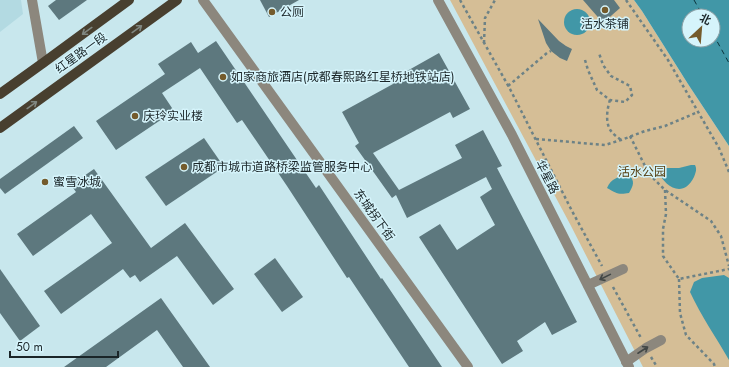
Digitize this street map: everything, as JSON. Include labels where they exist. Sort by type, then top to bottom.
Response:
[{"type":"main road","name":"红星路一段","points":[[0,94],[130,0]]},
{"type":"main road","name":"红星路一段","points":[[0,128],[177,0]]},
{"type":"street","points":[[32,0],[43,63]]},
{"type":"street","name":"东城拐下街","points":[[203,0],[468,367]]},
{"type":"street","name":"华星路","points":[[438,0],[512,135],[627,364]]},
{"type":"street","points":[[588,286],[623,269]]},
{"type":"street","points":[[627,364],[646,348],[661,340]]},
{"type":"path","points":[[460,0],[508,86],[572,211],[657,367]]},
{"type":"path","points":[[484,43],[485,18],[496,0]]},
{"type":"path","points":[[626,0],[668,60],[719,148],[729,172]]},
{"type":"path","points":[[508,86],[551,51]]},
{"type":"path","points":[[585,60],[597,90],[610,100],[625,102],[632,94],[630,86],[611,76],[603,65],[599,53]]},
{"type":"path","points":[[610,100],[607,110],[608,126],[621,140]]},
{"type":"path","points":[[536,139],[605,144],[665,126],[698,112]]},
{"type":"path","points":[[630,136],[649,174],[665,190],[711,221],[721,236],[729,268],[679,279]]},
{"type":"path","points":[[665,190],[666,214],[663,256],[679,279],[680,313],[686,335],[714,364],[715,367]]},
{"type":"shaded area","points":[[0,0],[21,0],[23,14],[0,32]]},
{"type":"green space","name":"活水公园","points":[[450,0],[634,0],[729,146],[729,367],[643,367],[570,224]]},
{"type":"water","points":[[634,0],[729,0],[729,146]]},
{"type":"water","points":[[577,9],[586,13],[590,22],[586,31],[577,35],[568,31],[564,22],[568,13]]},
{"type":"water","points":[[695,165],[696,168],[694,177],[690,184],[685,188],[680,189],[669,185],[660,176],[657,170],[660,168],[679,168]]},
{"type":"water","points":[[628,174],[633,181],[633,186],[629,193],[617,193],[607,188],[613,180]]},
{"type":"water","points":[[724,275],[729,278],[729,360],[690,292],[694,282],[702,278]]},
{"type":"building","points":[[56,0],[87,0],[59,20],[48,6]]},
{"type":"building","name":"公厕","points":[[260,0],[299,0],[269,17]]},
{"type":"building","name":"活水茶铺","points":[[583,0],[614,0],[620,8],[603,23]]},
{"type":"building","points":[[538,19],[559,41],[572,49],[567,61],[551,51],[546,43]]},
{"type":"building","points":[[216,41],[316,188],[319,185],[381,279],[382,278],[442,367],[409,367],[349,277],[347,278],[242,120],[237,123],[200,68],[162,93],[174,111],[116,150],[96,121],[165,74],[158,64],[191,42],[198,53]]},
{"type":"building","points":[[439,53],[470,109],[453,118],[450,112],[373,153],[399,190],[462,158],[455,145],[483,130],[502,166],[497,168],[577,322],[552,335],[545,322],[517,341],[523,351],[502,364],[419,237],[440,224],[457,250],[495,225],[480,197],[492,189],[486,177],[407,218],[396,195],[392,198],[355,146],[359,143],[342,112],[393,84],[391,80]]},
{"type":"building","points":[[74,126],[83,138],[5,194],[0,188],[0,179]]},
{"type":"building","points":[[204,138],[224,167],[166,206],[145,177]]},
{"type":"building","points":[[94,169],[151,248],[185,223],[234,289],[213,305],[177,256],[140,282],[135,275],[130,278],[123,269],[61,314],[44,291],[112,243],[91,214],[33,256],[17,234],[76,192],[71,185]]},
{"type":"building","points":[[275,258],[303,297],[282,312],[254,274]]},
{"type":"building","points":[[0,269],[40,326],[20,341],[0,313]]},
{"type":"building","points":[[161,298],[210,367],[183,367],[157,330],[106,367],[64,367]]},
{"type":"ferry route","points":[[694,0],[698,8]]},
{"type":"ferry route","points":[[721,48],[729,63]]},
{"type":"place","name":"活水茶铺","points":[[605,10]]},
{"type":"place","name":"公厕","points":[[272,12]]},
{"type":"place","name":"如家商旅酒店(成都春熙路红星桥地铁站店)","points":[[223,77]]},
{"type":"place","name":"庆玲实业楼","points":[[135,116]]},
{"type":"place","name":"成都市城市道路桥梁监管服务中心","points":[[184,167]]},
{"type":"place","name":"蜜雪冰城","points":[[45,182]]}]
